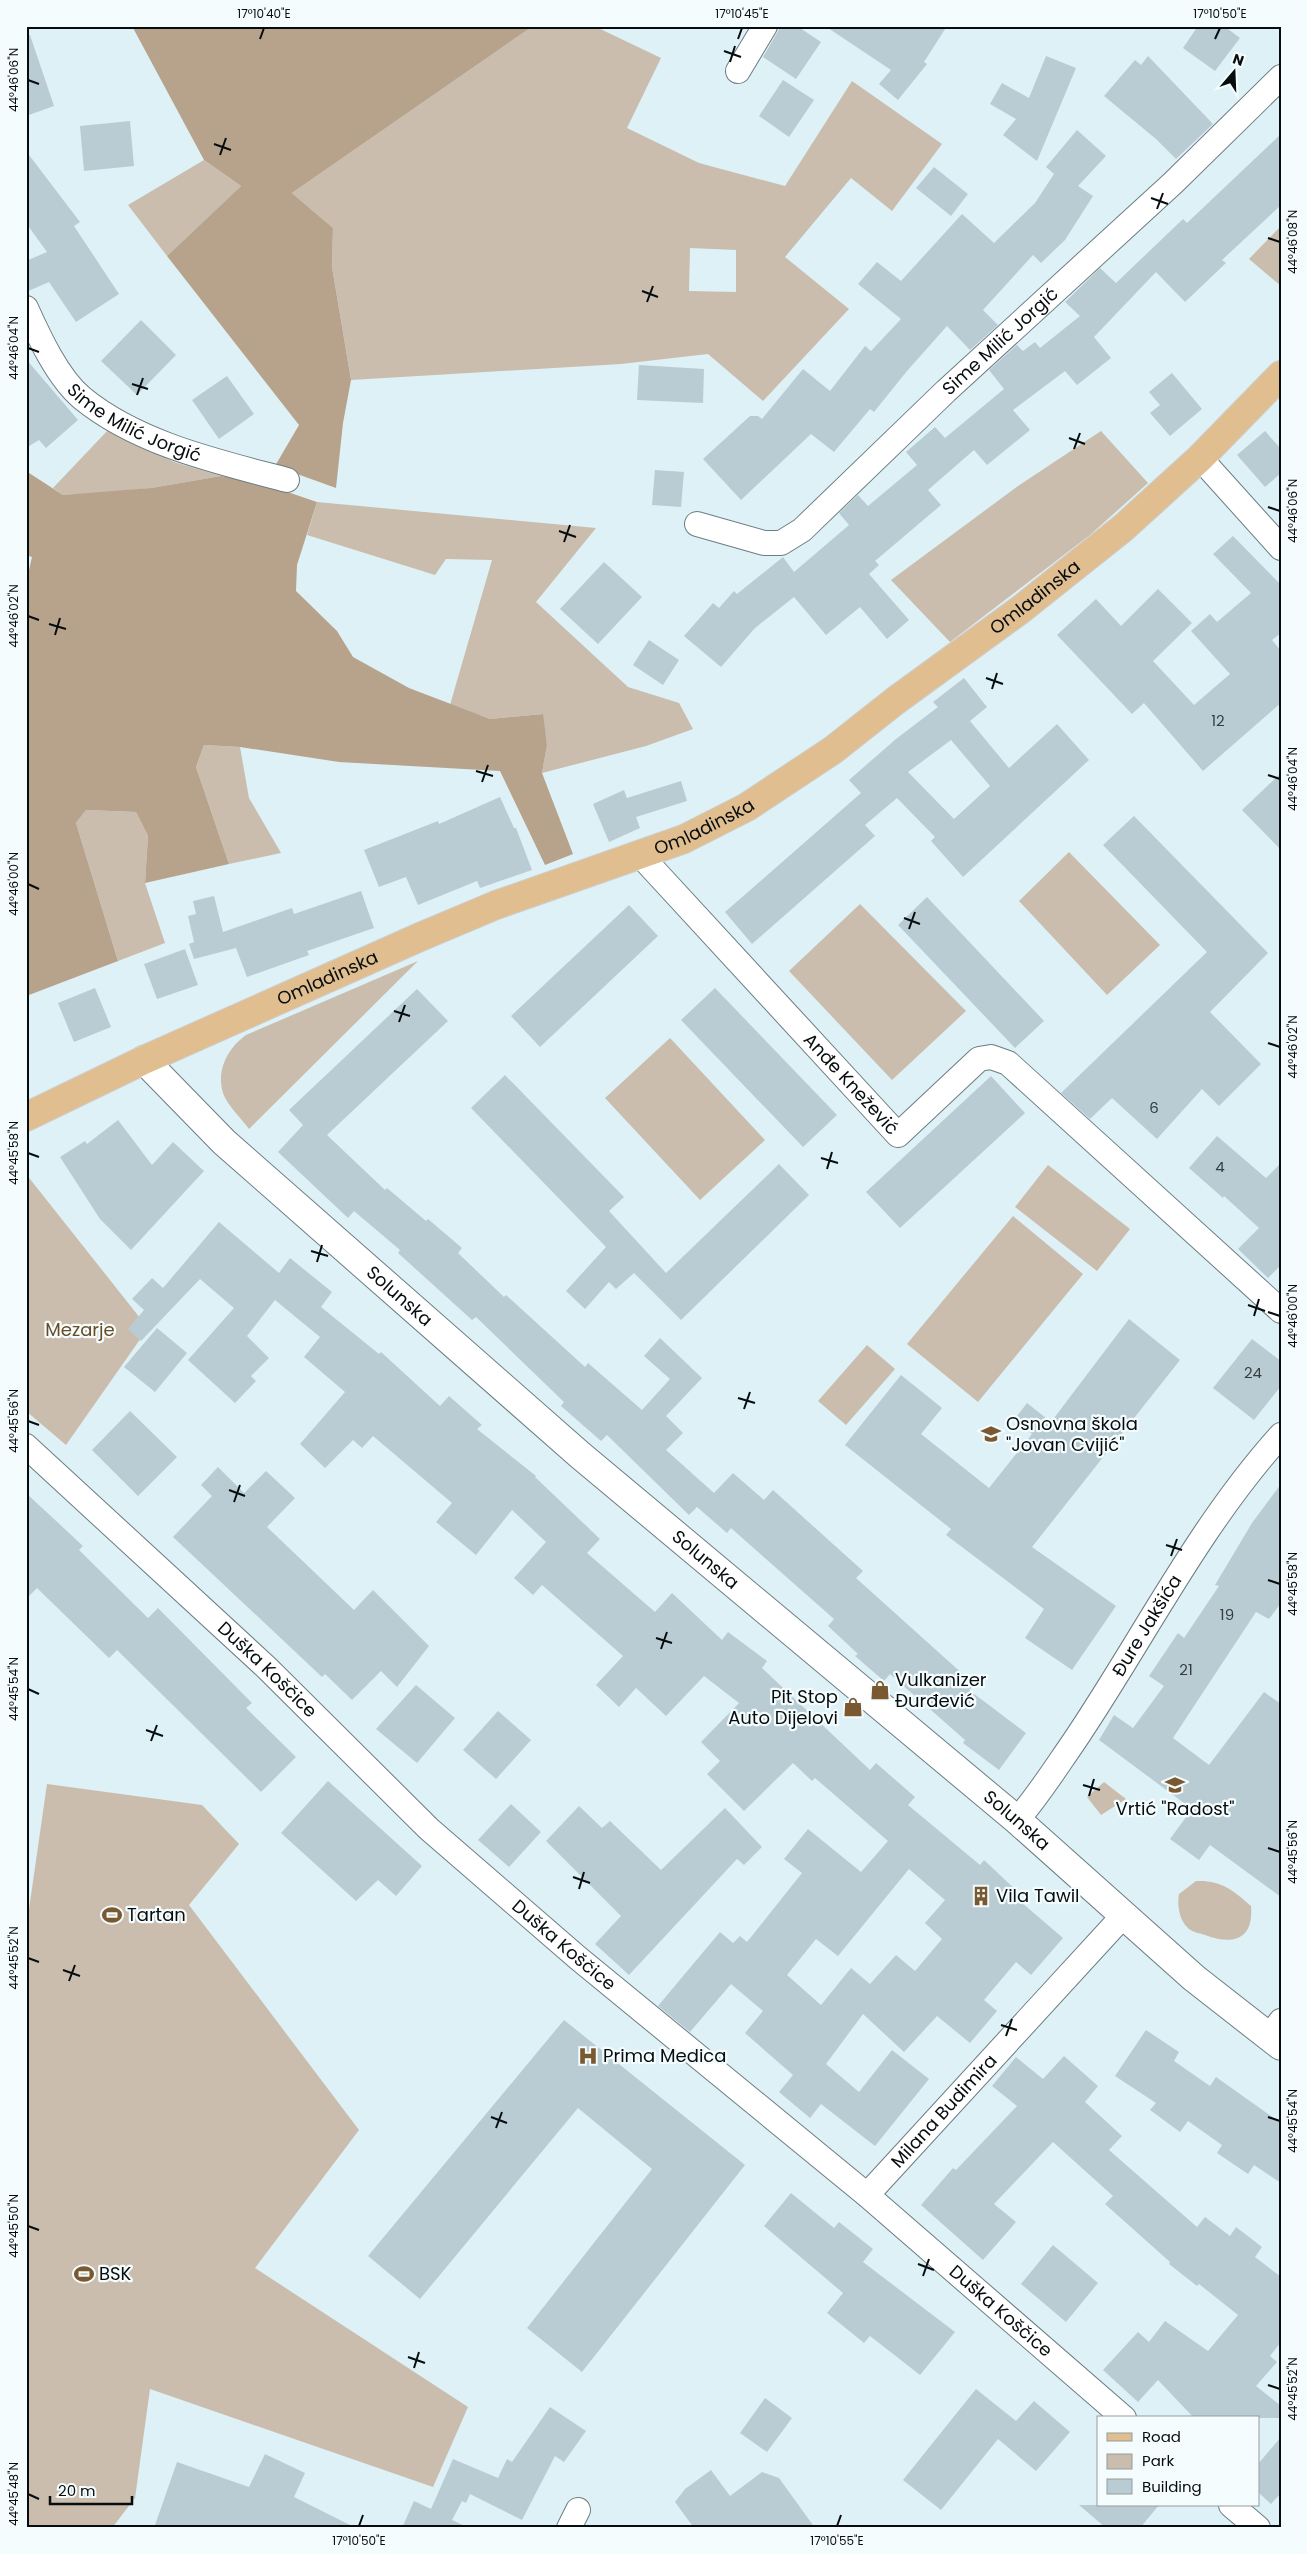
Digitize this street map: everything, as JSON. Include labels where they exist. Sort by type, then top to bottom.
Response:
[{"type":"main road","name":"Omladinska","points":[[26,1117],[144,1060],[496,905],[641,856],[718,823],[810,766],[895,700],[1020,610],[1123,528],[1200,458],[1281,375]]},
{"type":"street","points":[[738,71],[765,26]]},
{"type":"street","name":"Sime Milić Jorgić","points":[[698,524],[764,544],[781,543],[802,530],[946,391],[1173,183],[1281,77]]},
{"type":"street","name":"Sime Milić Jorgić","points":[[26,308],[43,346],[60,371],[81,398],[111,418],[192,454],[287,480]]},
{"type":"street","points":[[1200,458],[1281,548]]},
{"type":"street","name":"Anđe Knežević","points":[[641,856],[898,1135],[979,1059],[992,1057],[1008,1063],[1281,1311]]},
{"type":"street","name":"Solunska","points":[[144,1060],[224,1142],[572,1448],[1017,1820],[1194,1978],[1277,2035]]},
{"type":"street","name":"Đure Jakšića","points":[[1017,1820],[1033,1801],[1085,1726],[1235,1491],[1281,1436]]},
{"type":"street","name":"Duška Koščice","points":[[26,1446],[266,1667],[436,1835],[578,1958],[866,2195],[1122,2416]]},
{"type":"street","name":"Milana Budimira","points":[[866,2195],[1123,1916]]},
{"type":"street","points":[[1232,2506],[1258,2528]]},
{"type":"green space","points":[[533,26],[594,26],[661,58],[627,128],[699,163],[785,186],[852,81],[942,144],[892,211],[851,178],[785,257],[849,309],[763,401],[708,354],[621,364],[351,380],[332,267],[333,228],[292,193]],"holes":[[[690,248],[736,250],[736,292],[689,291]]]},
{"type":"green space","points":[[204,160],[241,186],[167,256],[128,205]]},
{"type":"green space","points":[[1281,226],[1281,286],[1249,259]]},
{"type":"green space","points":[[109,429],[174,462],[221,476],[151,488],[103,493],[63,495],[53,488]]},
{"type":"green space","points":[[1101,431],[1148,483],[1090,535],[950,642],[891,580],[1018,486]]},
{"type":"green space","points":[[317,502],[596,528],[536,602],[628,687],[679,703],[693,729],[646,746],[542,773],[547,745],[542,714],[490,719],[450,705],[492,560],[446,559],[435,575],[307,535]]},
{"type":"green space","points":[[204,745],[240,747],[249,798],[281,853],[229,864],[196,767]]},
{"type":"green space","points":[[86,810],[136,812],[148,836],[145,883],[165,943],[118,961],[76,823]]},
{"type":"green space","points":[[1069,852],[1160,945],[1107,995],[1019,901]]},
{"type":"green space","points":[[860,904],[966,1011],[892,1080],[789,971]]},
{"type":"green space","points":[[418,961],[249,1129],[228,1102],[221,1084],[222,1068],[225,1060],[240,1040],[246,1035]]},
{"type":"green space","points":[[670,1038],[765,1140],[700,1200],[605,1098]]},
{"type":"green space","points":[[1048,1165],[1130,1229],[1097,1271],[1015,1207]]},
{"type":"green space","name":"Mezarje","points":[[26,1174],[148,1328],[66,1445],[26,1411]]},
{"type":"green space","points":[[1013,1216],[1083,1274],[978,1402],[907,1344]]},
{"type":"green space","points":[[867,1345],[895,1369],[846,1425],[818,1401]]},
{"type":"green space","points":[[1104,1782],[1126,1799],[1101,1815],[1087,1797]]},
{"type":"green space","points":[[47,1784],[202,1805],[239,1844],[189,1905],[359,2130],[255,2268],[468,2407],[433,2487],[150,2389],[135,2498],[112,2528],[26,2528],[26,1930]]},
{"type":"green space","points":[[1196,1881],[1220,1884],[1251,1906],[1249,1927],[1245,1933],[1239,1937],[1224,1940],[1195,1932],[1187,1927],[1179,1911],[1179,1894]]},
{"type":"shaded area","points":[[132,26],[533,26],[292,193],[333,228],[332,267],[351,380],[343,423],[336,488],[275,466],[299,425],[167,256],[241,186],[204,160]]},
{"type":"shaded area","points":[[26,471],[63,495],[151,488],[221,476],[258,482],[317,502],[297,565],[296,591],[337,631],[353,657],[409,688],[490,719],[543,714],[547,745],[542,773],[573,854],[545,865],[500,771],[339,762],[240,747],[204,745],[196,767],[229,864],[145,883],[148,836],[136,812],[86,810],[76,823],[118,961],[29,995],[26,986],[26,583],[32,557],[26,555]]},
{"type":"building","points":[[781,26],[797,26],[821,42],[796,79],[763,57]]},
{"type":"building","points":[[825,26],[947,26],[924,62],[927,64],[898,100],[879,84],[891,70]]},
{"type":"building","points":[[1198,26],[1224,26],[1240,38],[1215,71],[1183,48]]},
{"type":"building","points":[[26,35],[30,35],[54,106],[26,116]]},
{"type":"building","points":[[1046,56],[1076,68],[1037,161],[1003,135],[1016,119],[990,104],[1002,83],[1029,98]]},
{"type":"building","points":[[1148,56],[1213,124],[1176,159],[1156,139],[1104,96],[1135,60],[1141,65]]},
{"type":"building","points":[[783,80],[814,100],[789,137],[759,116]]},
{"type":"building","points":[[130,121],[134,166],[84,171],[80,126]]},
{"type":"building","points":[[1077,130],[1106,156],[1078,186],[1093,196],[1065,240],[1041,263],[1033,255],[983,310],[998,325],[970,350],[947,326],[874,412],[870,409],[834,452],[811,434],[741,500],[703,459],[750,416],[758,416],[762,419],[803,369],[830,391],[865,346],[871,351],[901,319],[858,284],[877,262],[901,281],[962,214],[994,243],[1035,203],[1054,174],[1046,167]]},
{"type":"building","points":[[1281,134],[1281,205],[1222,260],[1226,263],[1185,302],[1156,272],[1094,337],[1111,358],[1077,385],[1065,371],[1013,410],[1030,430],[987,465],[974,450],[928,490],[941,505],[875,561],[879,565],[869,574],[909,620],[887,639],[860,607],[826,635],[794,597],[755,628],[721,667],[684,636],[713,603],[719,608],[734,591],[737,594],[783,557],[794,572],[849,525],[839,513],[858,495],[868,506],[917,465],[906,452],[935,427],[945,438],[1004,389],[989,370],[1017,345],[1023,351],[1035,342],[1040,348],[1080,316],[1065,302],[1100,268],[1116,283],[1183,219],[1187,223]]},
{"type":"building","points":[[26,151],[80,222],[74,226],[119,294],[76,322],[49,282],[26,292],[26,261],[47,252],[26,223]]},
{"type":"building","points":[[934,167],[968,194],[951,216],[916,188]]},
{"type":"building","points":[[141,320],[176,355],[137,395],[101,361]]},
{"type":"building","points":[[26,359],[78,420],[46,448],[39,440],[26,448]]},
{"type":"building","points":[[639,365],[704,369],[703,403],[637,400]]},
{"type":"building","points":[[1172,373],[1202,409],[1170,436],[1150,413],[1160,405],[1149,392]]},
{"type":"building","points":[[227,376],[254,414],[219,439],[192,400]]},
{"type":"building","points":[[1265,431],[1281,449],[1281,473],[1265,487],[1237,455]]},
{"type":"building","points":[[655,470],[684,472],[681,507],[652,505]]},
{"type":"building","points":[[1233,536],[1281,585],[1281,633],[1272,640],[1281,651],[1281,703],[1203,771],[1144,703],[1132,714],[1057,635],[1096,599],[1121,626],[1158,589],[1192,623],[1153,661],[1194,705],[1230,674],[1191,631],[1210,614],[1217,622],[1251,593],[1213,554]]},
{"type":"building","points":[[604,562],[642,597],[598,644],[560,609]]},
{"type":"building","points":[[649,640],[679,660],[663,685],[633,665]]},
{"type":"building","points":[[964,678],[987,707],[970,721],[1009,768],[1057,724],[1089,760],[963,877],[931,841],[935,837],[897,798],[865,825],[875,836],[752,944],[725,912],[861,793],[849,780],[896,739],[938,707],[933,702]],"holes":[[[951,740],[990,786],[954,819],[908,772]]]},
{"type":"building","points":[[1281,773],[1281,850],[1242,810]]},
{"type":"building","points":[[681,781],[687,801],[636,817],[640,828],[609,842],[593,804],[624,790],[627,798]]},
{"type":"building","points":[[500,797],[514,828],[516,828],[532,870],[480,888],[477,881],[418,905],[406,877],[379,887],[364,850],[438,821],[439,824]]},
{"type":"building","points":[[1134,816],[1268,953],[1210,1012],[1261,1064],[1219,1106],[1202,1089],[1157,1139],[1112,1098],[1090,1119],[1061,1093],[1207,952],[1103,845]]},
{"type":"building","points":[[361,891],[374,928],[307,951],[309,955],[247,977],[236,948],[194,959],[189,944],[194,942],[188,916],[196,914],[193,901],[214,896],[223,932],[292,908],[294,914]]},
{"type":"building","points":[[927,897],[1044,1021],[1015,1048],[898,925]]},
{"type":"building","points":[[629,905],[658,936],[540,1047],[511,1016]]},
{"type":"building","points":[[185,949],[198,985],[157,999],[144,964]]},
{"type":"building","points":[[95,988],[111,1027],[74,1042],[58,1003]]},
{"type":"building","points":[[715,988],[837,1115],[803,1147],[681,1020]]},
{"type":"building","points":[[417,989],[448,1021],[327,1135],[385,1190],[387,1188],[462,1248],[458,1253],[504,1297],[506,1295],[585,1367],[588,1363],[642,1410],[670,1379],[644,1356],[660,1338],[702,1378],[666,1416],[683,1433],[666,1450],[714,1493],[733,1473],[764,1500],[773,1490],[863,1571],[856,1578],[975,1685],[969,1690],[1026,1733],[999,1770],[963,1743],[965,1740],[890,1674],[884,1681],[855,1656],[858,1654],[828,1626],[834,1619],[731,1528],[727,1533],[697,1507],[689,1515],[607,1435],[601,1441],[561,1406],[564,1402],[476,1317],[472,1320],[398,1253],[400,1250],[354,1211],[348,1218],[278,1152],[303,1125],[289,1110]]},
{"type":"building","points":[[505,1075],[624,1197],[609,1211],[666,1273],[779,1164],[809,1195],[681,1320],[634,1273],[616,1289],[609,1282],[585,1309],[566,1291],[606,1247],[471,1108]]},
{"type":"building","points":[[991,1076],[1025,1113],[900,1228],[866,1192]]},
{"type":"building","points":[[118,1120],[152,1165],[173,1142],[204,1171],[131,1250],[100,1219],[60,1157],[85,1141],[87,1144]]},
{"type":"building","points":[[1217,1136],[1266,1178],[1281,1163],[1281,1265],[1268,1278],[1238,1249],[1259,1228],[1224,1196],[1223,1198],[1189,1168]]},
{"type":"building","points":[[219,1222],[279,1273],[290,1258],[332,1292],[321,1307],[379,1354],[381,1352],[440,1406],[449,1396],[482,1425],[477,1429],[536,1476],[600,1539],[587,1553],[655,1612],[672,1593],[722,1640],[728,1632],[767,1661],[762,1668],[870,1770],[876,1763],[915,1797],[908,1805],[980,1865],[984,1860],[1018,1892],[1014,1896],[1063,1938],[1031,1975],[1016,1962],[984,2000],[997,2011],[970,2043],[937,2016],[904,2052],[863,2014],[826,2064],[859,2092],[892,2050],[929,2079],[875,2146],[821,2104],[810,2118],[779,2092],[793,2075],[745,2033],[763,2011],[731,1984],[690,2032],[658,2006],[720,1932],[733,1943],[740,1936],[747,1942],[802,1873],[784,1859],[808,1829],[861,1872],[888,1841],[815,1778],[812,1781],[793,1763],[744,1811],[707,1774],[720,1761],[701,1742],[739,1703],[704,1676],[666,1716],[636,1688],[619,1707],[596,1685],[623,1656],[542,1585],[533,1595],[514,1578],[546,1542],[512,1510],[476,1555],[436,1522],[452,1503],[373,1436],[362,1448],[353,1440],[325,1468],[300,1444],[345,1392],[304,1357],[320,1337],[275,1300],[247,1336],[269,1358],[251,1376],[256,1381],[235,1403],[188,1360],[234,1308],[200,1279],[141,1341],[128,1329],[144,1310],[132,1299],[152,1278],[163,1288]],"holes":[[[909,1869],[945,1900],[925,1923],[942,1939],[915,1971],[896,1955],[870,1984],[851,1968],[821,2005],[787,1975],[816,1939],[838,1956]]]},
{"type":"building","points":[[1129,1319],[1180,1360],[1032,1547],[1116,1606],[1072,1670],[1025,1638],[1044,1609],[946,1535],[951,1529],[845,1445],[901,1375],[942,1408],[921,1434],[989,1488],[1032,1434],[1014,1420],[1027,1403],[1051,1422]]},
{"type":"building","points":[[157,1328],[187,1353],[155,1392],[124,1367]]},
{"type":"building","points":[[1252,1339],[1281,1361],[1281,1386],[1254,1420],[1213,1388]]},
{"type":"building","points":[[130,1411],[177,1457],[138,1496],[92,1450]]},
{"type":"building","points":[[218,1467],[244,1493],[266,1471],[295,1498],[267,1527],[354,1610],[373,1590],[429,1646],[397,1687],[381,1671],[352,1700],[325,1674],[322,1677],[173,1537],[212,1496],[201,1485]]},
{"type":"building","points":[[1281,1484],[1281,1603],[1269,1619],[1256,1612],[1173,1738],[1209,1765],[1264,1692],[1281,1704],[1281,1897],[1210,1845],[1199,1860],[1170,1839],[1192,1809],[1099,1740],[1114,1715],[1133,1728],[1164,1686],[1149,1676],[1178,1633],[1184,1638],[1219,1586],[1215,1585],[1252,1523]]},
{"type":"building","points":[[26,1493],[83,1546],[79,1550],[148,1618],[158,1608],[252,1703],[246,1708],[296,1757],[261,1792],[117,1650],[109,1658],[37,1588],[26,1599]]},
{"type":"building","points":[[416,1685],[455,1718],[417,1763],[376,1729]]},
{"type":"building","points":[[498,1711],[531,1740],[496,1779],[463,1750]]},
{"type":"building","points":[[328,1781],[422,1866],[396,1896],[378,1880],[356,1901],[281,1833]]},
{"type":"building","points":[[511,1804],[541,1832],[509,1867],[478,1840]]},
{"type":"building","points":[[579,1806],[602,1828],[610,1821],[661,1870],[725,1808],[762,1847],[744,1865],[737,1859],[629,1975],[595,1944],[621,1916],[546,1841]]},
{"type":"building","points":[[564,2020],[745,2165],[582,2372],[527,2328],[652,2169],[578,2108],[420,2299],[368,2256]]},
{"type":"building","points":[[1146,2030],[1179,2052],[1174,2061],[1210,2086],[1216,2077],[1281,2123],[1281,2183],[1254,2165],[1248,2174],[1217,2153],[1222,2145],[1188,2121],[1180,2132],[1150,2110],[1156,2103],[1115,2076]]},
{"type":"building","points":[[1064,2056],[1098,2086],[1085,2102],[1122,2136],[1109,2150],[1197,2227],[1205,2217],[1230,2236],[1236,2227],[1262,2247],[1255,2257],[1281,2277],[1281,2342],[1270,2356],[1277,2362],[1256,2386],[1281,2406],[1281,2418],[1260,2418],[1260,2416],[1192,2416],[1158,2380],[1138,2402],[1103,2370],[1138,2332],[1149,2342],[1165,2321],[1208,2351],[1238,2315],[1199,2284],[1197,2286],[1169,2264],[1170,2262],[1105,2204],[1113,2196],[1053,2142],[994,2204],[1016,2222],[983,2260],[921,2205],[953,2168],[956,2170],[1017,2106],[992,2086],[1016,2057],[1043,2079]]},
{"type":"building","points":[[791,2193],[834,2228],[839,2222],[873,2249],[863,2262],[955,2332],[920,2375],[870,2336],[864,2343],[827,2313],[843,2293],[764,2226]]},
{"type":"building","points":[[1053,2245],[1098,2283],[1066,2322],[1021,2284]]},
{"type":"building","points":[[976,2389],[1016,2421],[1034,2401],[1070,2432],[1036,2471],[998,2439],[941,2510],[903,2480]]},
{"type":"building","points":[[765,2398],[792,2418],[767,2452],[740,2433]]},
{"type":"building","points":[[550,2407],[586,2431],[564,2462],[555,2456],[522,2520],[470,2494],[466,2503],[462,2501],[452,2520],[469,2528],[402,2528],[414,2501],[431,2509],[453,2459],[498,2478],[507,2459],[512,2462]]},
{"type":"building","points":[[1281,2437],[1281,2493],[1271,2504],[1260,2494],[1260,2462]]},
{"type":"building","points":[[265,2454],[305,2473],[294,2497],[356,2528],[154,2528],[177,2462],[249,2487]]},
{"type":"building","points":[[711,2470],[730,2496],[762,2472],[779,2478],[815,2528],[694,2528],[675,2502],[685,2489]]},
{"type":"building","points":[[1079,2505],[1158,2506],[1140,2528],[1106,2528]]},
{"type":"place","name":"Osnovna škola \"Jovan Cvijić\"","points":[[991,1434]]},
{"type":"place","name":"Vulkanizer Đurđević","points":[[880,1690]]},
{"type":"place","name":"Pit Stop Auto Dijelovi","points":[[853,1707]]},
{"type":"place","name":"Vrtić \"Radost\"","points":[[1175,1785]]},
{"type":"place","name":"Vila Tawil","points":[[981,1896]]},
{"type":"place","name":"Tartan","points":[[112,1915]]},
{"type":"place","name":"Prima Medica","points":[[588,2056]]},
{"type":"place","name":"BSK","points":[[84,2274]]}]
